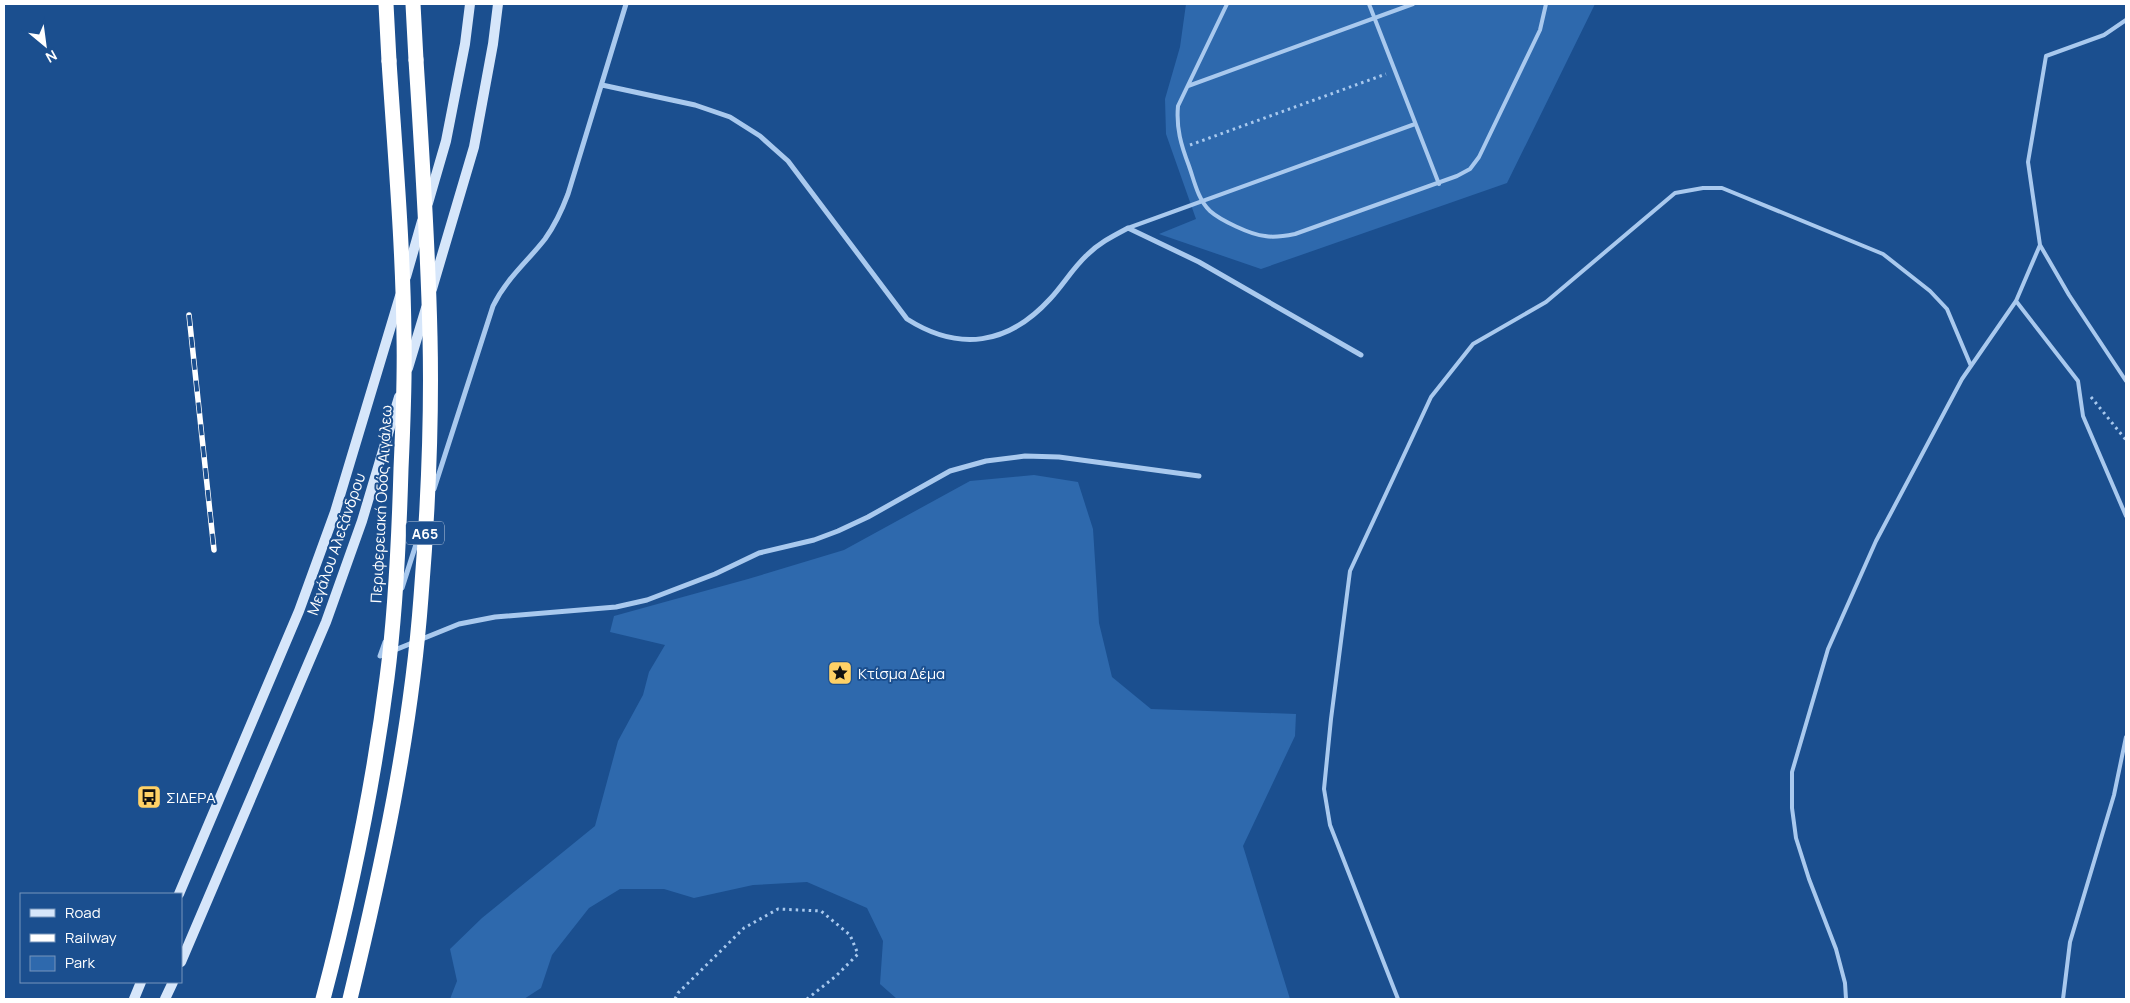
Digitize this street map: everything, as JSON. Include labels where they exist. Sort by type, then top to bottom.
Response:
[{"type":"highway","name":"Περιφερειακή Οδός Αιγάλεω","points":[[323,999],[342,926],[360,842],[387,676],[394,600],[402,445],[404,338],[402,246],[386,4]]},
{"type":"highway","name":"Α65","points":[[350,999],[386,847],[401,763],[421,599],[427,500],[430,337],[413,4]]},
{"type":"main road","name":"Μεγάλου Αλεξάνδρου","points":[[179,893],[299,611],[335,512],[446,142],[465,44],[470,4]]},
{"type":"main road","name":"Μεγάλου Αλεξάνδρου","points":[[182,960],[326,622],[362,520],[474,147],[493,44],[498,4]]},
{"type":"main road","points":[[134,999],[141,983]]},
{"type":"main road","points":[[166,999],[173,983]]},
{"type":"street","points":[[626,4],[568,194],[557,220],[536,249],[512,274],[500,290],[493,306],[380,656],[459,624],[496,617],[616,607],[647,600],[707,577],[759,553],[814,540],[838,531],[868,517],[950,471],[986,460],[1025,456],[1059,457],[1199,476]]},
{"type":"street","points":[[602,85],[696,105],[730,117],[760,136],[788,161],[907,319],[924,330],[947,338],[976,340],[998,336],[1016,328],[1050,300],[1087,254],[1104,240],[1128,228],[1199,262],[1361,355]]},
{"type":"lane","points":[[1227,4],[1178,106],[1177,120],[1182,148],[1203,200],[1209,210],[1219,218],[1263,236],[1279,237],[1295,234],[1438,184],[1470,168],[1479,157],[1540,30],[1546,4]]},
{"type":"lane","points":[[1369,4],[1438,184]]},
{"type":"lane","points":[[1188,86],[1413,4]]},
{"type":"lane","points":[[2126,20],[2104,35],[2046,56],[2028,162],[2040,245],[2069,295],[2126,381]]},
{"type":"lane","points":[[1128,228],[1414,124]]},
{"type":"lane","points":[[1398,999],[1330,825],[1324,789],[1331,719],[1350,571],[1431,397],[1473,344],[1546,302],[1676,193],[1703,188],[1722,188],[1883,254],[1930,291],[1947,310],[1971,366]]},
{"type":"lane","points":[[1846,999],[1845,983],[1836,949],[1809,879],[1796,838],[1792,808],[1792,772],[1828,649],[1876,542],[1971,366],[2016,301],[2040,245]]},
{"type":"lane","points":[[2016,301],[2078,382],[2083,416],[2126,516]]},
{"type":"lane","points":[[2064,999],[2070,942],[2114,795],[2126,736]]},
{"type":"path","points":[[1182,148],[1394,71]]},
{"type":"path","points":[[2078,382],[2126,440]]},
{"type":"path","points":[[675,999],[678,993],[744,928],[778,909],[821,912],[850,935],[858,954],[836,976],[807,999]]},
{"type":"green space","points":[[1186,4],[1595,4],[1507,183],[1261,269],[1159,234],[1196,219],[1166,134],[1165,99],[1180,47]]},
{"type":"green space","points":[[1034,475],[1078,482],[1093,529],[1099,623],[1112,677],[1151,709],[1296,714],[1295,736],[1243,846],[1290,999],[897,999],[880,984],[883,941],[867,908],[807,882],[753,885],[694,898],[664,889],[620,889],[589,908],[552,955],[541,988],[524,999],[450,999],[457,981],[450,949],[482,918],[595,826],[618,741],[643,695],[649,672],[665,645],[610,632],[614,616],[844,550],[970,481]]},
{"type":"railway","points":[[189,315],[214,550]]},
{"type":"place","name":"Κτίσμα Δέμα","points":[[840,673]]},
{"type":"place","name":"ΣΙΔΕΡΑ","points":[[149,797]]}]
